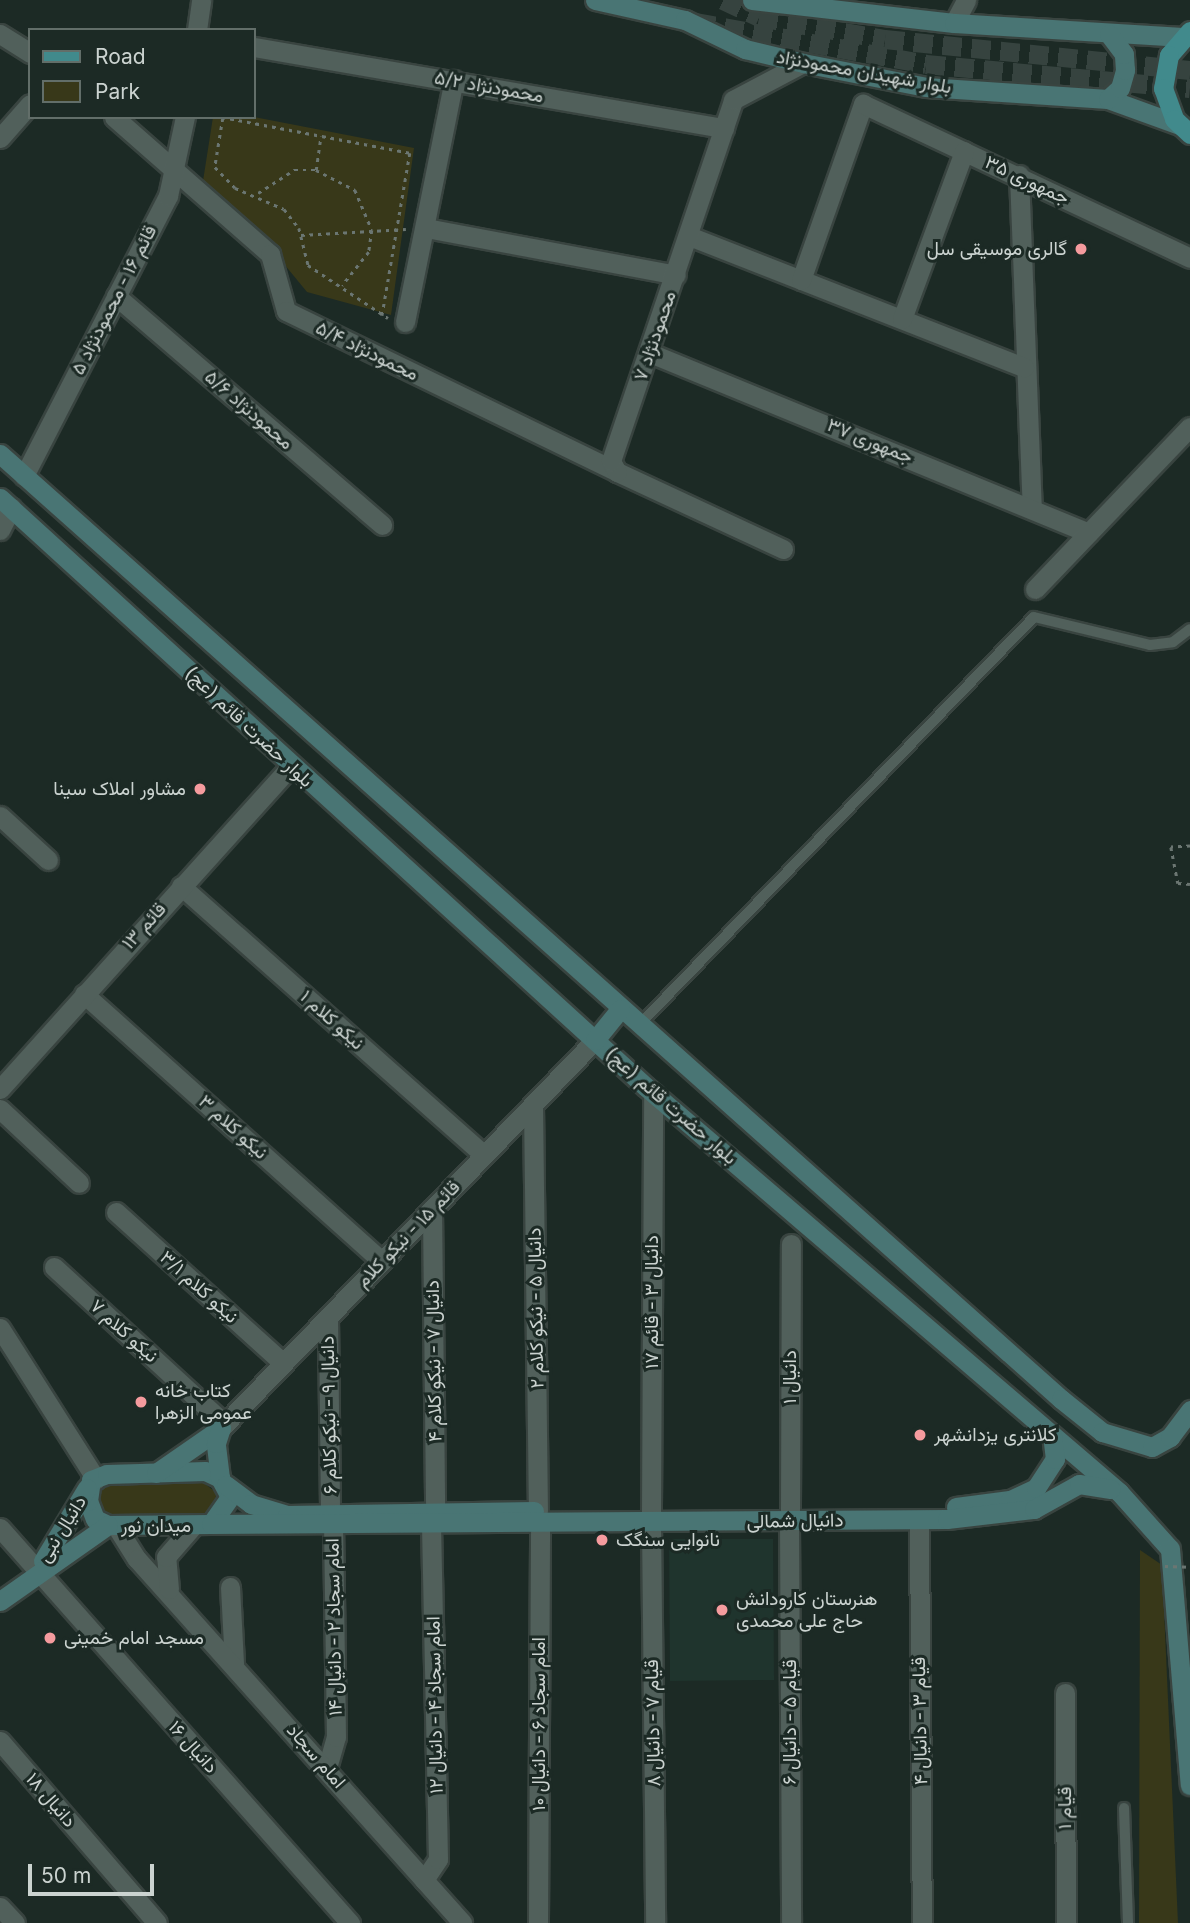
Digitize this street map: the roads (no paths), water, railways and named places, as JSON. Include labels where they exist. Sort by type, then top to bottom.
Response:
[{"type":"main road","name":"بلوار شهیدان محمودنژاد","points":[[595,0],[685,20],[745,49],[803,63],[926,86],[1108,99],[1187,134]]},
{"type":"main road","points":[[752,0],[954,23],[1109,34],[1188,30]]},
{"type":"main road","points":[[1187,134],[1163,88],[1169,55],[1188,30]]},
{"type":"main road","points":[[1108,99],[1120,88],[1125,70],[1124,54],[1109,34]]},
{"type":"main road","name":"بلوار حضرت قائم (عج)","points":[[0,454],[638,1026],[1102,1432],[1152,1447],[1170,1437],[1190,1410]]},
{"type":"main road","points":[[6,503],[24,476]]},
{"type":"main road","name":"بلوار حضرت قائم (عج)","points":[[6,503],[291,766],[653,1093],[1119,1492],[1170,1549],[1190,1785]]},
{"type":"main road","points":[[595,1040],[620,1009]]},
{"type":"main road","points":[[156,1472],[223,1426]]},
{"type":"main road","points":[[223,1426],[216,1444],[223,1481]]},
{"type":"main road","name":"دانیال شمالی","points":[[789,1516],[919,1520],[984,1511],[1036,1488],[1055,1459],[1052,1435]]},
{"type":"main road","points":[[91,1483],[156,1472],[205,1471],[223,1481]]},
{"type":"main road","name":"دانیال شمالی","points":[[223,1481],[268,1511],[332,1520]]},
{"type":"main road","name":"میدان نور","points":[[91,1483],[94,1519],[112,1526],[191,1527],[211,1524],[228,1508],[223,1481]]},
{"type":"main road","name":"دانیال نبی","points":[[37,1570],[91,1483]]},
{"type":"main road","name":"دانیال شمالی","points":[[211,1524],[984,1511],[1034,1509],[1079,1484],[1119,1492]]},
{"type":"main road","name":"دانیال نبی","points":[[0,1601],[37,1570],[112,1526]]},
{"type":"street","points":[[197,28],[201,0]]},
{"type":"street","points":[[954,23],[966,0]]},
{"type":"street","points":[[0,34],[28,52]]},
{"type":"street","name":"محمودنژاد ۵/۲","points":[[256,47],[724,128]]},
{"type":"street","name":"محمودنژاد ۷","points":[[617,472],[612,451],[650,353],[733,100],[803,63]]},
{"type":"street","points":[[405,322],[454,80]]},
{"type":"street","name":"جمهوری ۳۵","points":[[801,280],[863,104],[1190,258]]},
{"type":"street","points":[[0,138],[28,106]]},
{"type":"street","name":"محمودنژاد ۵/۴","points":[[116,119],[270,254],[286,311],[617,472]]},
{"type":"street","name":"قائم ۱۶ - محمودنژاد ۵","points":[[24,476],[168,196],[176,169],[185,119]]},
{"type":"street","points":[[902,319],[964,150]]},
{"type":"street","points":[[1019,176],[1024,367],[1032,507]]},
{"type":"street","points":[[426,228],[676,275]]},
{"type":"street","points":[[689,236],[1024,367]]},
{"type":"street","name":"محمودنژاد ۵/۶","points":[[116,296],[382,525]]},
{"type":"street","name":"جمهوری ۳۷","points":[[650,353],[1032,507],[1089,533]]},
{"type":"street","points":[[1035,589],[1190,427]]},
{"type":"street","points":[[617,472],[783,549]]},
{"type":"street","points":[[0,530],[6,503]]},
{"type":"street","name":"قائم ۱۳","points":[[0,1088],[291,766]]},
{"type":"street","points":[[0,816],[48,860]]},
{"type":"street","name":"نیکو کلام ۱","points":[[181,886],[484,1155]]},
{"type":"street","name":"نیکو کلام ۳","points":[[84,994],[382,1261]]},
{"type":"street","name":"قائم ۱۵ - نیکو کلام","points":[[223,1426],[595,1040]]},
{"type":"street","name":"دانیال ۳ - قائم ۱۷","points":[[651,1517],[653,1093]]},
{"type":"street","name":"دانیال ۵ - نیکو کلام ۲","points":[[533,1105],[539,1518]]},
{"type":"street","points":[[0,1109],[79,1183]]},
{"type":"street","name":"دانیال ۷ - نیکو کلام ۴","points":[[432,1209],[433,1519]]},
{"type":"street","name":"نیکو کلام ۳/۱","points":[[116,1212],[282,1363]]},
{"type":"street","name":"دانیال ۱","points":[[789,1516],[791,1244]]},
{"type":"street","name":"نیکو کلام ٧","points":[[54,1267],[223,1426]]},
{"type":"street","name":"دانیال ۹ - نیکو کلام ۶","points":[[328,1317],[332,1520]]},
{"type":"street","points":[[0,1328],[91,1483]]},
{"type":"street","name":"قیام ۵ - دانیال ۶","points":[[789,1516],[792,1923]]},
{"type":"street","name":"قیام ۷ - دانیال ۸","points":[[651,1517],[655,1923]]},
{"type":"street","name":"امام سجاد ۶ - دانیال ۱۰","points":[[538,1923],[539,1518]]},
{"type":"street","name":"امام سجاد ۴ - دانیال ۱۲","points":[[424,1880],[438,1859],[433,1519]]},
{"type":"street","name":"امام سجاد ۲ - دانیال ۱۴","points":[[327,1768],[336,1737],[332,1520]]},
{"type":"street","name":"قیام ۳ - دانیال ۴","points":[[919,1520],[922,1923]]},
{"type":"street","name":"امام سجاد","points":[[112,1526],[462,1923]]},
{"type":"street","points":[[169,1589],[166,1557],[191,1527]]},
{"type":"street","name":"دانیال ۱۶","points":[[0,1528],[350,1923]]},
{"type":"street","points":[[230,1587],[234,1664]]},
{"type":"street","name":"قیام ۱","points":[[1065,1693],[1066,1923]]},
{"type":"street","name":"دانیال ۱۸","points":[[0,1741],[158,1923]]},
{"type":"street","points":[[0,1907],[15,1923]]},
{"type":"lane","points":[[638,1026],[1034,617],[1150,646],[1173,642],[1190,629]]},
{"type":"lane","points":[[1124,1808],[1128,1923]]},
{"type":"tunnel","points":[[723,0],[759,17],[885,39],[1190,70]]},
{"type":"tunnel","points":[[696,22],[926,64],[1190,88]]},
{"type":"place","name":"گالری موسیقی سل","points":[[1081,249]]},
{"type":"place","name":"مشاور املاک سینا","points":[[200,789]]},
{"type":"place","name":"کتاب خانه عمومی الزهرا","points":[[141,1402]]},
{"type":"place","name":"کلانتری یزدانشهر","points":[[920,1435]]},
{"type":"place","name":"نانوایی سنگک","points":[[602,1540]]},
{"type":"place","name":"هنرستان کارودانش حاج علی محمدی","points":[[722,1610]]},
{"type":"place","name":"مسجد امام خمینی","points":[[50,1638]]}]
